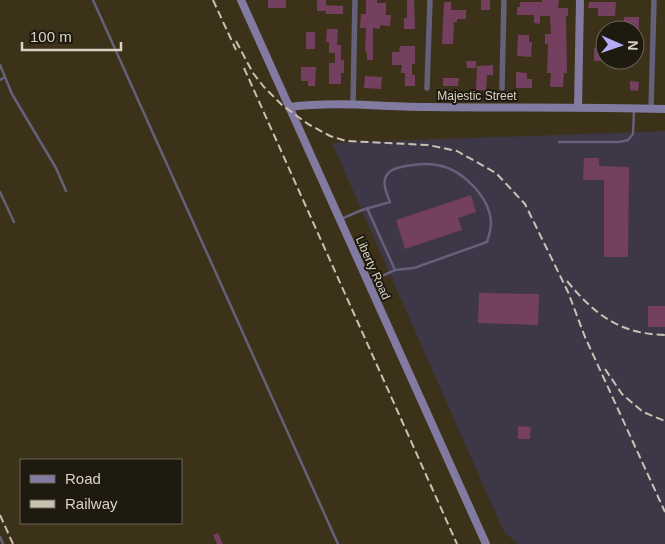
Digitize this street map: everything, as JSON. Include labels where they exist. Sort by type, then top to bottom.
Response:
[{"type":"main road","name":"Liberty Road","points":[[242,0],[486,542]]},
{"type":"main road","points":[[578,108],[580,0]]},
{"type":"main road","name":"Majestic Street","points":[[289,107],[354,103],[427,107],[665,110]]},
{"type":"street","points":[[354,103],[355,0]]},
{"type":"street","points":[[428,88],[430,0]]},
{"type":"street","points":[[502,88],[504,0]]},
{"type":"street","points":[[651,109],[654,0]]},
{"type":"lane","points":[[92,0],[338,544]]},
{"type":"lane","points":[[0,65],[12,94],[56,168],[66,190]]},
{"type":"lane","points":[[0,80],[5,77]]},
{"type":"lane","points":[[559,142],[618,142],[628,140],[632,134],[634,109]]},
{"type":"lane","points":[[340,220],[367,208],[390,202],[384,184],[390,171],[396,168],[419,164],[437,165],[458,173],[476,189],[484,202],[491,222],[487,242],[414,268],[394,270],[368,283]]},
{"type":"lane","points":[[0,192],[14,222]]},
{"type":"lane","points":[[367,208],[394,270]]},
{"type":"lane","points":[[0,536],[3,544]]},
{"type":"shaded area","points":[[665,131],[665,544],[519,544],[504,532],[332,143]]},
{"type":"building","points":[[268,0],[286,0],[286,8],[268,8]]},
{"type":"building","points":[[317,0],[326,0],[326,5],[343,6],[343,14],[326,14],[326,11],[317,11]]},
{"type":"building","points":[[366,0],[377,0],[377,3],[386,3],[386,15],[391,15],[390,26],[380,25],[380,29],[373,28],[373,60],[367,60],[365,50],[366,28],[360,28],[361,14],[366,14]]},
{"type":"building","points":[[407,0],[414,0],[415,29],[404,29],[404,18],[407,18]]},
{"type":"building","points":[[481,0],[490,0],[490,10],[481,10]]},
{"type":"building","points":[[542,0],[559,0],[558,8],[568,8],[568,16],[566,16],[567,73],[564,73],[563,87],[550,87],[551,73],[547,73],[548,44],[545,44],[545,34],[551,34],[550,16],[540,16],[540,24],[534,23],[534,15],[517,15],[517,7],[520,7],[520,2],[542,2]]},
{"type":"building","points":[[444,2],[451,2],[451,10],[466,10],[466,19],[457,19],[457,22],[454,22],[453,44],[442,44]]},
{"type":"building","points":[[589,2],[616,2],[615,16],[598,16],[598,8],[588,8]]},
{"type":"building","points":[[624,17],[639,17],[639,20],[624,20]]},
{"type":"building","points":[[327,29],[338,29],[337,45],[341,45],[341,60],[344,60],[344,73],[341,73],[341,84],[329,84],[329,63],[335,63],[335,53],[329,53],[329,42],[326,42]]},
{"type":"building","points":[[306,32],[315,32],[315,49],[306,49]]},
{"type":"building","points":[[518,35],[529,35],[529,42],[532,42],[531,57],[517,56]]},
{"type":"building","points":[[400,46],[415,46],[415,64],[412,64],[412,75],[415,75],[415,86],[405,86],[405,73],[401,73],[402,65],[392,65],[392,52],[399,52]]},
{"type":"building","points":[[466,61],[476,61],[476,68],[467,68]]},
{"type":"building","points":[[493,65],[493,75],[487,75],[486,90],[476,90],[477,66]]},
{"type":"building","points":[[301,67],[316,67],[315,86],[308,86],[308,81],[301,81]]},
{"type":"building","points":[[516,72],[527,73],[527,79],[532,79],[532,88],[516,88]]},
{"type":"building","points":[[365,76],[382,77],[381,89],[364,88]]},
{"type":"building","points":[[443,78],[459,78],[458,86],[443,86]]},
{"type":"building","points":[[630,81],[639,82],[638,91],[630,90]]},
{"type":"building","points":[[584,158],[599,158],[599,166],[629,167],[628,257],[604,257],[604,180],[583,180]]},
{"type":"building","points":[[471,195],[476,212],[458,218],[462,230],[405,249],[396,220]]},
{"type":"building","points":[[479,293],[539,294],[538,325],[478,323]]},
{"type":"building","points":[[648,306],[665,306],[665,327],[648,327]]},
{"type":"building","points":[[518,426],[531,427],[530,439],[518,439]]},
{"type":"building","points":[[218,533],[223,544],[217,544],[213,535]]},
{"type":"railway","points":[[213,0],[236,50]]},
{"type":"railway","points":[[236,41],[253,73],[264,87],[282,105],[308,124],[330,136],[346,141],[428,145],[457,151],[496,173],[525,204],[568,292],[585,337],[665,512]]},
{"type":"railway","points":[[244,68],[457,544]]},
{"type":"railway","points":[[567,281],[588,304],[610,320],[635,331],[665,335]]},
{"type":"railway","points":[[605,369],[622,394],[643,412],[665,421]]},
{"type":"railway","points":[[0,515],[13,544]]}]
